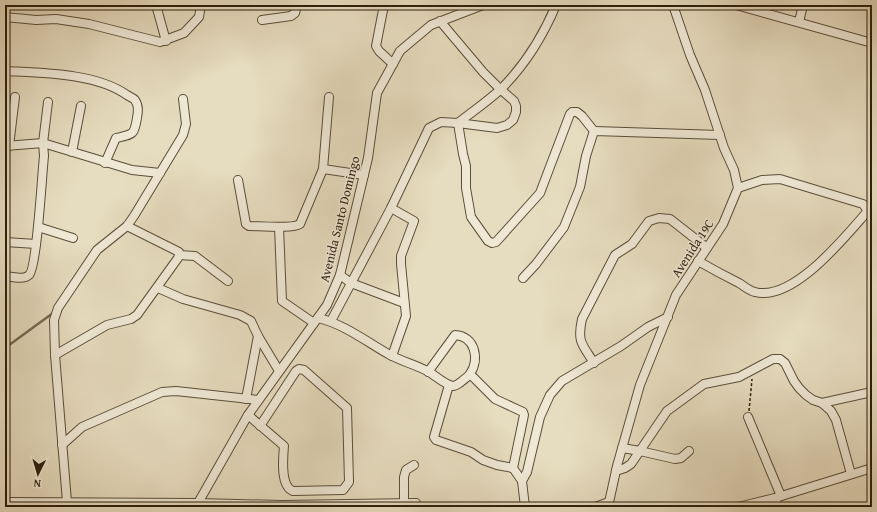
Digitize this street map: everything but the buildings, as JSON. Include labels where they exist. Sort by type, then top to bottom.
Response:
[{"type":"street","points":[[156,5],[166,41]]},
{"type":"street","points":[[5,17],[36,20],[56,19],[89,24],[160,42],[184,33],[199,17],[201,5]]},
{"type":"street","points":[[262,20],[291,16],[295,13],[297,5]]},
{"type":"street","points":[[384,5],[376,46],[378,51],[393,64]]},
{"type":"street","name":"Avenida Santo Domingo","points":[[198,503],[248,415],[327,306],[340,275],[364,176],[377,93],[400,51],[431,25],[483,5]]},
{"type":"street","points":[[458,123],[500,90],[513,76],[534,49],[556,5]]},
{"type":"street","points":[[673,5],[690,55],[705,90],[720,135],[734,170],[738,188],[762,180],[780,179],[863,204],[867,212],[828,254],[801,279],[787,288],[768,293],[754,292],[698,261]]},
{"type":"street","points":[[736,5],[872,43]]},
{"type":"street","points":[[799,22],[804,5]]},
{"type":"street","points":[[331,321],[391,208],[429,128],[441,122],[497,128],[507,125],[513,120],[516,112],[514,101],[500,90],[440,21]]},
{"type":"street","points":[[5,71],[47,73],[98,81],[121,90],[135,100],[138,109],[135,131],[132,134],[116,138],[104,162]]},
{"type":"street","points":[[15,97],[7,146],[43,143],[132,170],[160,173]]},
{"type":"street","points":[[238,180],[246,224],[249,226],[279,227],[300,224],[323,169],[329,97]]},
{"type":"street","points":[[67,502],[55,354],[54,320],[58,308],[97,250],[127,226],[160,173],[185,130],[186,124],[183,99]]},
{"type":"street","points":[[5,276],[24,278],[32,272],[38,226],[44,156],[43,143],[48,102]]},
{"type":"street","points":[[72,152],[81,106]]},
{"type":"street","points":[[458,123],[462,154],[466,166],[466,188],[471,217],[488,241],[492,243],[496,242],[540,193],[572,112],[577,112],[582,116],[594,131],[720,135]]},
{"type":"street","points":[[523,278],[536,264],[564,227],[580,187],[586,156],[594,131]]},
{"type":"street","points":[[323,169],[364,176]]},
{"type":"street","name":"Avenida 19C","points":[[609,505],[616,471],[640,385],[676,295],[723,224],[738,188]]},
{"type":"street","points":[[391,208],[414,221],[401,256],[400,264],[406,316],[392,356]]},
{"type":"street","points":[[594,363],[580,340],[580,329],[582,319],[615,255],[632,244],[649,221],[659,218],[670,219],[707,248]]},
{"type":"street","points":[[38,226],[73,238]]},
{"type":"street","points":[[127,226],[179,252],[180,255],[195,256],[228,282]]},
{"type":"street","points":[[279,227],[282,301],[316,321],[331,321],[392,356],[428,372],[449,385],[457,385],[470,374],[475,359],[474,350],[470,341],[464,336],[455,335],[428,372]]},
{"type":"street","points":[[5,242],[36,244]]},
{"type":"street","points":[[55,354],[107,325],[131,319],[137,315],[158,288],[180,255]]},
{"type":"street","points":[[340,275],[351,283],[404,303]]},
{"type":"street","points":[[158,288],[183,299],[240,314],[251,320],[258,336],[279,371]]},
{"type":"street","points":[[522,482],[527,472],[540,417],[550,395],[562,381],[594,363],[648,327],[668,317]]},
{"type":"street","points":[[246,399],[258,336]]},
{"type":"street","points":[[616,471],[626,468],[631,464],[667,411],[704,384],[732,379],[773,359],[780,359],[785,363],[794,381],[803,391],[814,400],[822,403],[831,411],[836,420],[851,474]]},
{"type":"street","points":[[248,415],[260,426],[284,446],[282,463],[288,489],[293,491],[343,490],[346,487],[349,482],[347,408],[304,370],[299,369],[296,371],[260,426]]},
{"type":"street","points":[[470,374],[495,399],[522,412],[524,415],[513,468],[522,482],[525,507]]},
{"type":"street","points":[[449,385],[434,437],[436,440],[472,452],[483,460],[497,465],[513,468]]},
{"type":"street","points":[[62,446],[82,427],[162,392],[176,391],[258,400]]},
{"type":"street","points":[[822,403],[872,392]]},
{"type":"street","points":[[748,416],[778,497],[778,507]]},
{"type":"street","points":[[622,448],[640,450],[674,459],[681,458],[688,451]]},
{"type":"street","points":[[403,505],[404,477],[406,470],[414,465]]},
{"type":"street","points":[[738,507],[758,504],[872,468]]},
{"type":"street","points":[[5,502],[198,503],[290,506],[403,505],[416,503]]},
{"type":"street","points":[[595,507],[609,505]]},
{"type":"path","points":[[748,416],[753,370]]},
{"type":"waterway","points":[[5,348],[53,313]]}]
